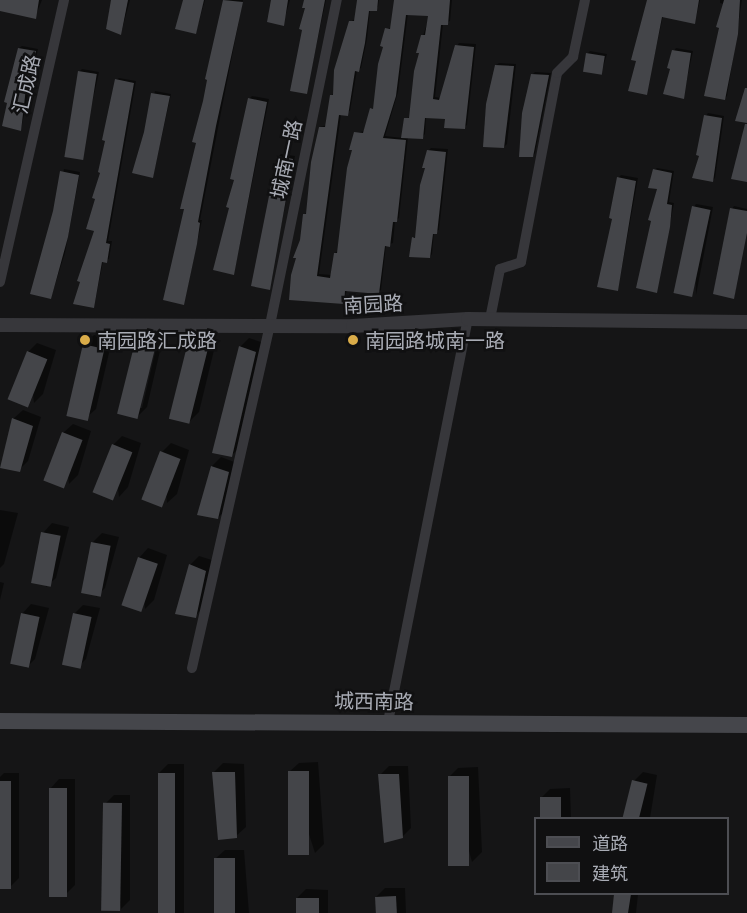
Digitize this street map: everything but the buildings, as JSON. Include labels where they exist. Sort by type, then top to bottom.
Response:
[{"type":"main road","name":"城西南路","points":[[0,721],[747,725]]},
{"type":"main road","name":"城西南路","points":[[0,732],[747,735]]},
{"type":"street","name":"汇成路","points":[[0,282],[64,0]]},
{"type":"street","name":"城南一路","points":[[192,668],[270,325],[337,0]]},
{"type":"street","points":[[490,319],[500,269],[521,261],[556,73],[573,57],[585,0]]},
{"type":"street","name":"南园路","points":[[0,325],[352,326],[468,318],[747,322]]},
{"type":"street","points":[[388,722],[468,318]]},
{"type":"place","name":"南园路汇成路","points":[[85,340]]},
{"type":"place","name":"南园路城南一路","points":[[353,340]]}]
